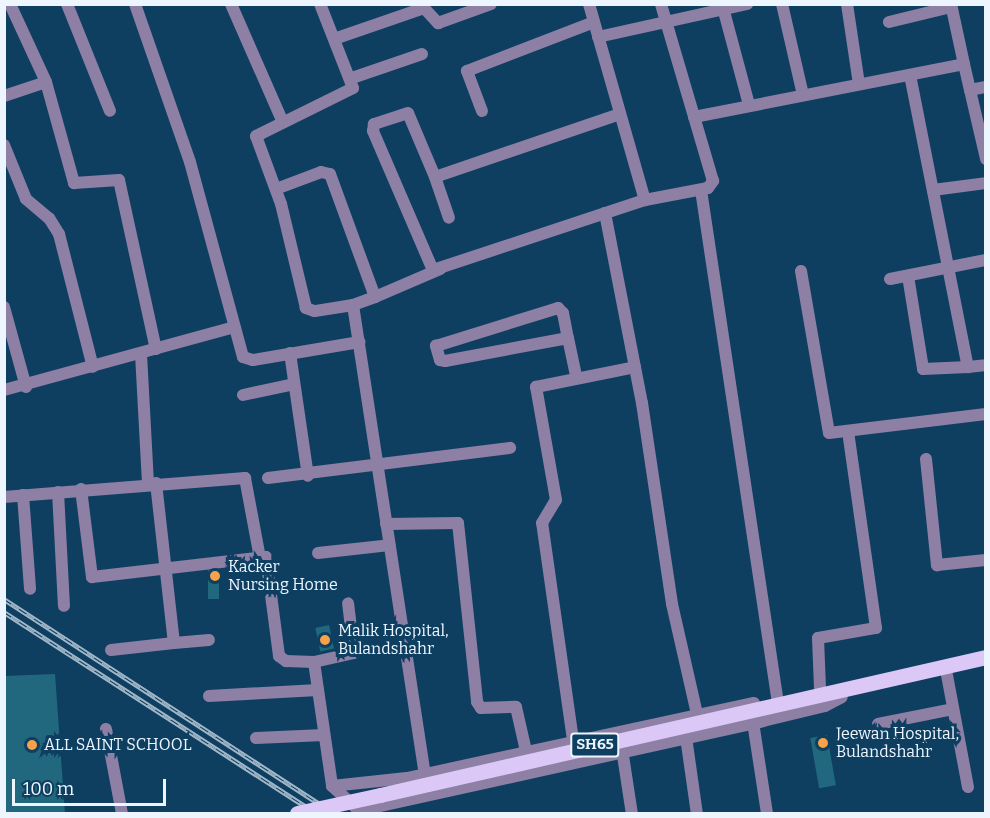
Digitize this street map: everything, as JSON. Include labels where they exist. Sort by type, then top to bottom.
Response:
[{"type":"main road","name":"SH65","points":[[841,692],[986,657]]},
{"type":"main road","name":"SH65","points":[[293,813],[380,795],[821,692],[841,692],[986,667]]},
{"type":"street","points":[[10,4],[46,82],[74,183],[119,180],[156,349]]},
{"type":"street","points":[[67,4],[110,111]]},
{"type":"street","points":[[135,4],[190,162],[240,350],[248,360],[359,342]]},
{"type":"street","points":[[231,4],[282,120]]},
{"type":"street","points":[[320,4],[352,78],[350,90],[282,120],[256,136],[276,189],[306,308],[314,311],[353,305],[441,269],[645,200],[711,187],[713,181],[661,4]]},
{"type":"street","points":[[337,39],[424,8],[438,23],[491,4]]},
{"type":"street","points":[[589,4],[645,200]]},
{"type":"street","points":[[598,37],[666,23],[723,7],[747,4]]},
{"type":"street","points":[[782,4],[803,94]]},
{"type":"street","points":[[847,4],[859,84]]},
{"type":"street","points":[[889,22],[951,6],[986,159]]},
{"type":"street","points":[[723,7],[749,105]]},
{"type":"street","points":[[482,111],[467,71],[594,22]]},
{"type":"street","points":[[352,78],[422,54]]},
{"type":"street","points":[[694,117],[964,64]]},
{"type":"street","points":[[910,75],[968,367]]},
{"type":"street","points":[[4,96],[46,82]]},
{"type":"street","points":[[970,90],[986,87]]},
{"type":"street","points":[[441,269],[430,267],[373,131],[374,124],[408,113],[435,177],[449,218]]},
{"type":"street","points":[[435,177],[620,114]]},
{"type":"street","points":[[4,145],[26,199],[49,218],[59,234],[93,367]]},
{"type":"street","points":[[276,189],[321,172],[330,174],[375,297]]},
{"type":"street","points":[[933,190],[986,183]]},
{"type":"street","points":[[701,190],[777,697]]},
{"type":"street","points":[[604,213],[635,366],[669,586],[698,714]]},
{"type":"street","points":[[890,279],[986,261]]},
{"type":"street","points":[[801,271],[826,429],[831,434],[986,414]]},
{"type":"street","points":[[908,276],[923,369],[986,365]]},
{"type":"street","points":[[353,305],[425,774]]},
{"type":"street","points":[[4,308],[26,387]]},
{"type":"street","points":[[568,338],[445,361],[440,360],[435,346],[558,308],[568,338],[576,377]]},
{"type":"street","points":[[4,390],[26,387],[235,327]]},
{"type":"street","points":[[290,353],[308,476]]},
{"type":"street","points":[[141,354],[152,483],[174,644]]},
{"type":"street","points":[[573,740],[542,523],[556,500],[537,387],[635,366]]},
{"type":"street","points":[[243,395],[294,384]]},
{"type":"street","points":[[332,786],[425,774],[777,697],[821,692],[818,638],[876,628],[848,432]]},
{"type":"street","points":[[268,478],[308,476],[510,448]]},
{"type":"street","points":[[926,459],[937,565],[986,561]]},
{"type":"street","points":[[4,497],[152,483],[245,478],[260,558]]},
{"type":"street","points":[[81,489],[90,576],[267,557],[279,656],[286,662],[314,662],[354,653],[348,603]]},
{"type":"street","points":[[58,492],[64,606]]},
{"type":"street","points":[[23,495],[30,589]]},
{"type":"street","points":[[386,524],[458,523],[477,702],[481,708],[516,707],[526,751]]},
{"type":"street","points":[[318,553],[390,545]]},
{"type":"street","points":[[111,650],[209,640]]},
{"type":"street","points":[[314,662],[332,786],[341,799],[367,809],[622,749],[825,706],[841,692]]},
{"type":"street","points":[[947,675],[968,787]]},
{"type":"street","points":[[209,696],[318,690]]},
{"type":"street","points":[[878,724],[953,709]]},
{"type":"street","points":[[753,722],[767,813]]},
{"type":"street","points":[[106,729],[122,813]]},
{"type":"street","points":[[256,738],[324,735]]},
{"type":"street","points":[[686,737],[697,813]]},
{"type":"street","points":[[622,749],[632,813]]},
{"type":"building","points":[[208,570],[219,570],[219,599],[208,599]]},
{"type":"building","points":[[329,625],[334,648],[320,651],[315,628]]},
{"type":"building","name":"ALL SAINT SCHOOL","points":[[55,674],[65,814],[4,814],[4,676]]},
{"type":"building","points":[[827,735],[836,785],[819,788],[810,738]]},
{"type":"railway","points":[[4,599],[335,814]]},
{"type":"railway","points":[[4,612],[317,814]]},
{"type":"place","name":"Kacker Nursing Home","points":[[215,576]]},
{"type":"place","name":"Malik Hospital, Bulandshahr","points":[[325,640]]},
{"type":"place","name":"Jeewan Hospital, Bulandshahr","points":[[823,743]]},
{"type":"place","name":"ALL SAINT SCHOOL","points":[[32,745]]}]
